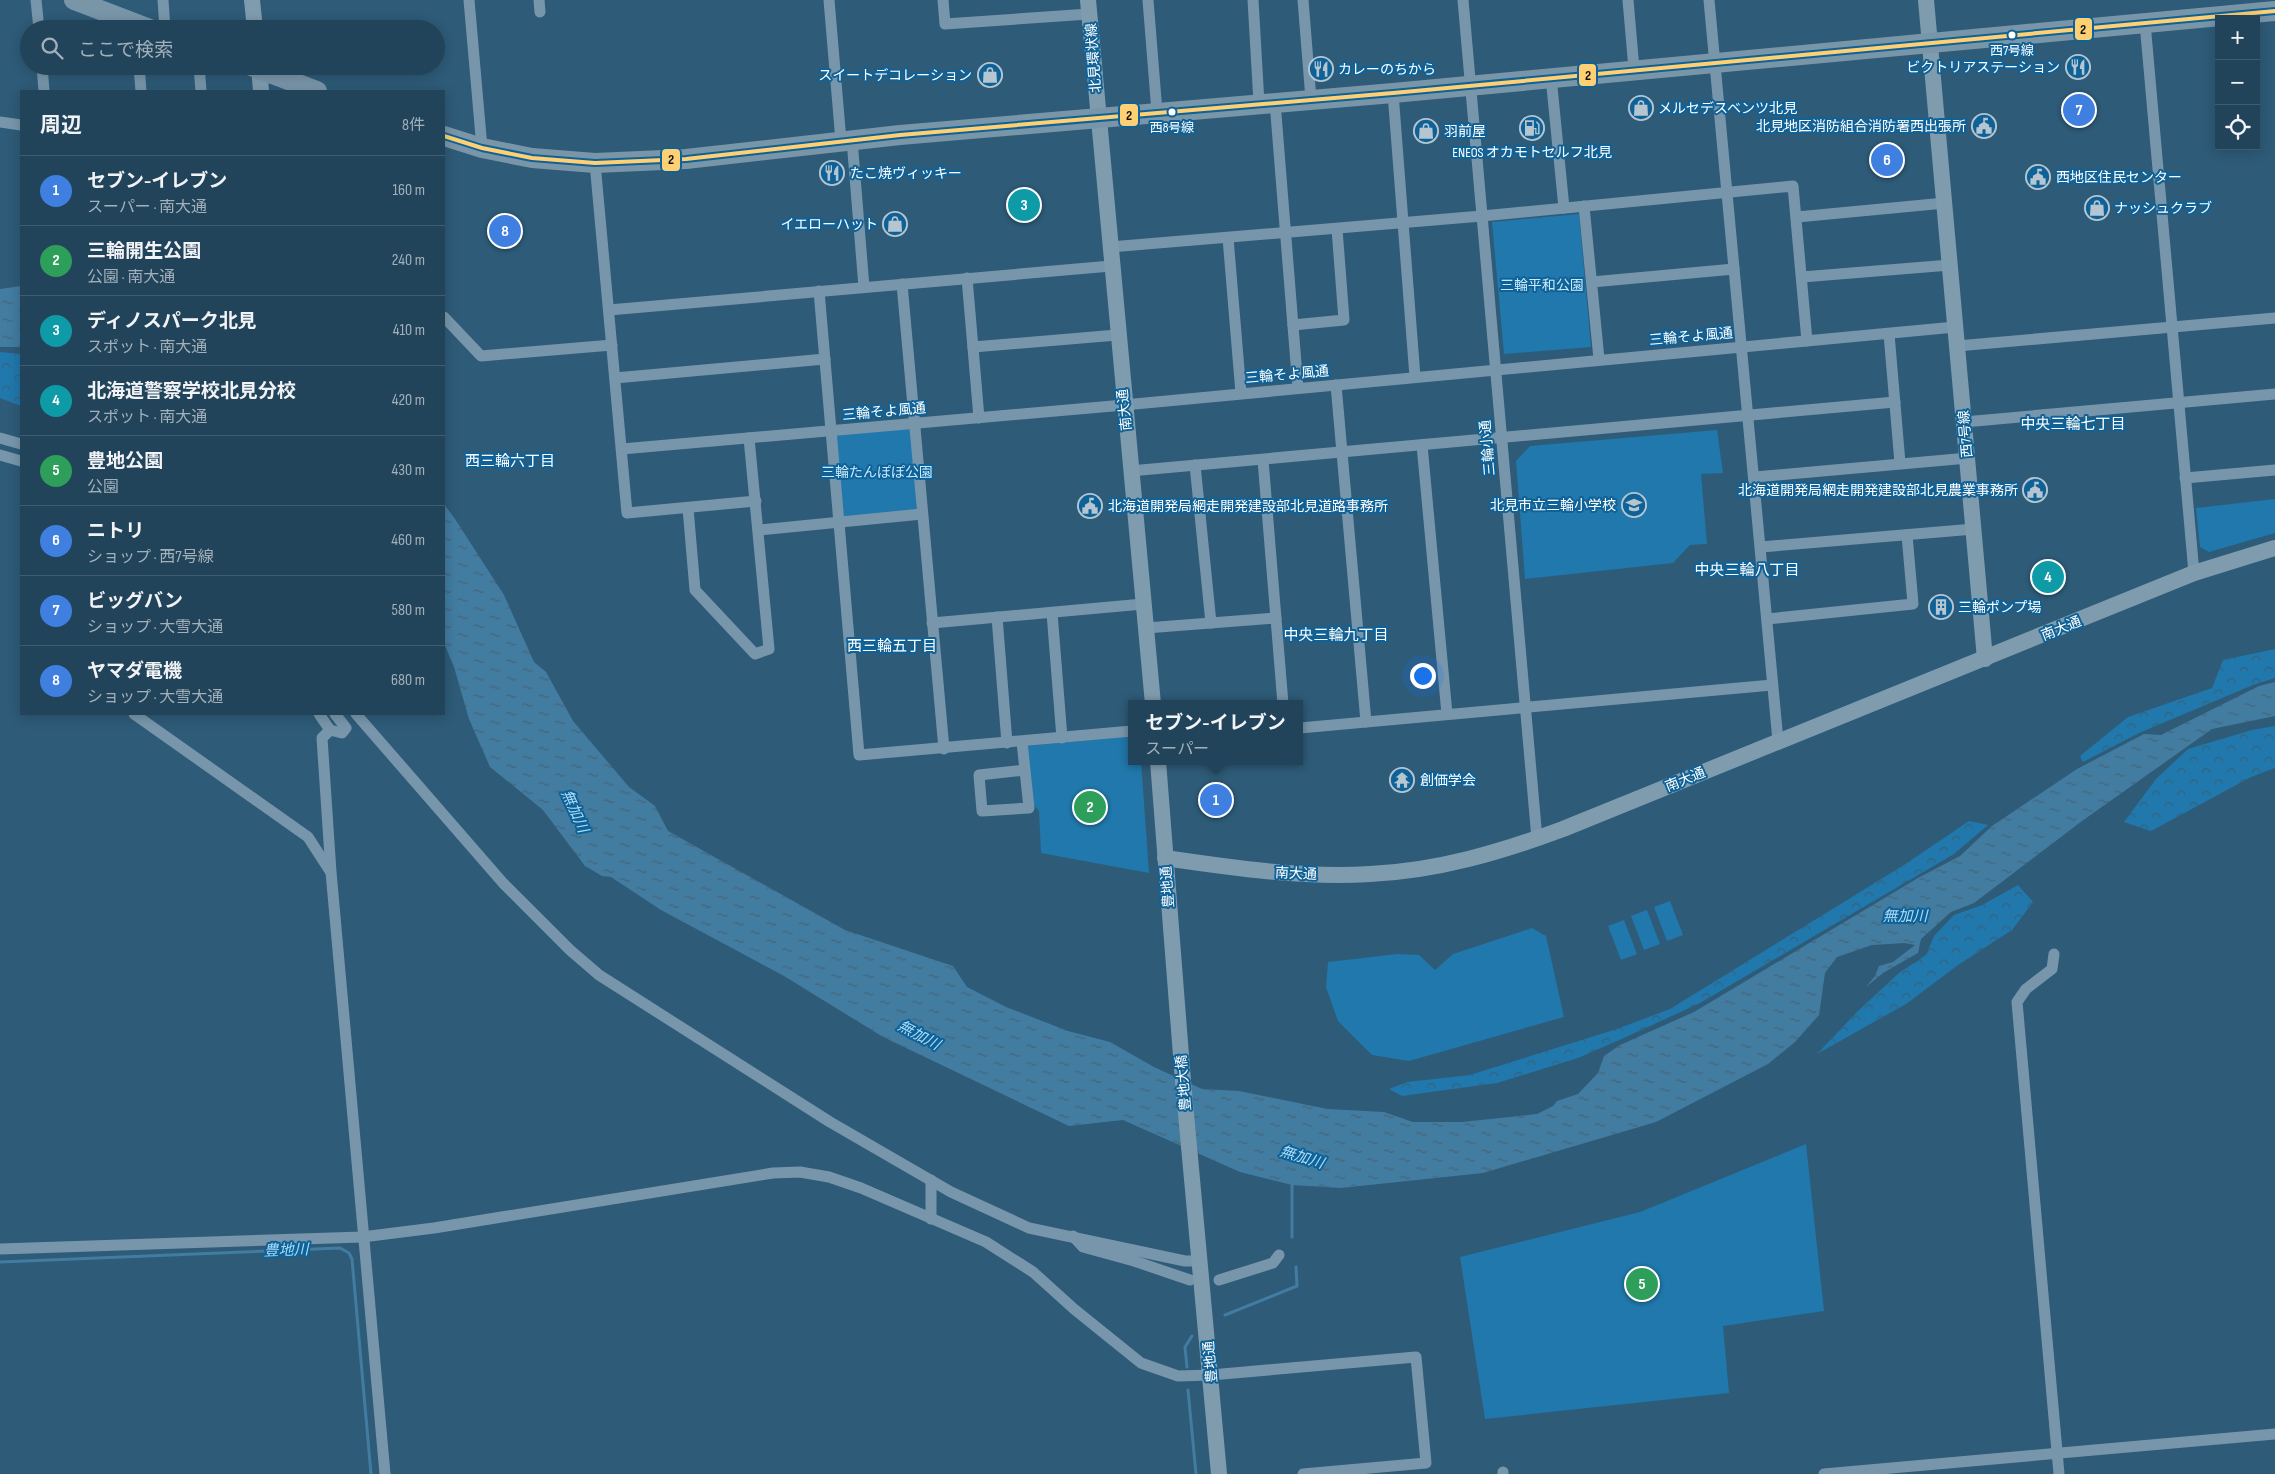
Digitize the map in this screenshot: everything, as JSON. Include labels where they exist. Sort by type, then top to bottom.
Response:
[{"type":"highway","points":[[74,0],[123,20]]},
{"type":"highway","points":[[445,136],[482,148],[532,158],[595,163],[686,159],[846,140],[1393,93],[1715,61],[2275,11]]},
{"type":"highway","points":[[276,75],[314,90]]},
{"type":"street","points":[[36,0],[38,20]]},
{"type":"street","points":[[163,0],[164,20]]},
{"type":"street","points":[[252,0],[254,20]]},
{"type":"street","points":[[469,0],[482,148]]},
{"type":"street","points":[[829,0],[864,287]]},
{"type":"street","points":[[943,0],[945,24],[1088,7]]},
{"type":"street","points":[[1148,0],[1156,112]]},
{"type":"street","points":[[1254,0],[1286,233],[1298,388]]},
{"type":"street","points":[[1303,0],[1311,99]]},
{"type":"street","name":"三輪小通","points":[[1462,0],[1537,839]]},
{"type":"street","points":[[1628,0],[1634,69]]},
{"type":"street","points":[[1709,0],[1778,741]]},
{"type":"street","name":"西7号線","points":[[1926,0],[1985,659]]},
{"type":"street","name":"北見環状線","points":[[1088,7],[1097,117]]},
{"type":"street","points":[[2145,23],[2194,574]]},
{"type":"street","points":[[43,75],[44,90]]},
{"type":"street","points":[[139,75],[141,90]]},
{"type":"street","points":[[200,75],[201,90]]},
{"type":"street","points":[[258,75],[261,90]]},
{"type":"street","points":[[1551,78],[1564,208]]},
{"type":"street","points":[[1393,93],[1416,377]]},
{"type":"street","name":"南大通","points":[[1097,117],[1153,700]]},
{"type":"street","points":[[0,122],[20,125]]},
{"type":"street","points":[[595,163],[627,513],[756,501]]},
{"type":"street","points":[[1110,247],[1337,229],[1793,186],[1807,341]]},
{"type":"street","points":[[1796,216],[1945,203]]},
{"type":"street","points":[[1584,206],[1599,359]]},
{"type":"street","points":[[1293,325],[1344,320],[1337,229]]},
{"type":"street","points":[[1228,238],[1241,393]]},
{"type":"street","points":[[1802,277],[1950,265]]},
{"type":"street","points":[[609,310],[1111,266]]},
{"type":"street","points":[[1592,282],[1734,269]]},
{"type":"street","points":[[967,278],[979,418]]},
{"type":"street","points":[[902,284],[944,749]]},
{"type":"street","points":[[819,291],[859,755],[1128,732]]},
{"type":"street","points":[[445,318],[480,356],[612,345]]},
{"type":"street","points":[[1957,346],[2275,318]]},
{"type":"street","name":"三輪そよ風通","points":[[622,449],[1124,405],[1955,327]]},
{"type":"street","points":[[1889,334],[1900,463]]},
{"type":"street","points":[[974,347],[1117,335]]},
{"type":"street","points":[[615,378],[825,359]]},
{"type":"street","points":[[1336,385],[1366,722]]},
{"type":"street","points":[[1964,422],[2275,394]]},
{"type":"street","points":[[1130,471],[1895,402]]},
{"type":"street","points":[[0,438],[20,444]]},
{"type":"street","points":[[688,508],[695,590],[755,654],[769,649],[749,438]]},
{"type":"street","points":[[1422,445],[1447,714]]},
{"type":"street","points":[[0,456],[20,462]]},
{"type":"street","points":[[1754,478],[1968,458]]},
{"type":"street","points":[[1263,460],[1283,700]]},
{"type":"street","points":[[1195,465],[1211,623]]},
{"type":"street","points":[[2184,478],[2275,470]]},
{"type":"street","points":[[759,530],[922,514]]},
{"type":"street","points":[[1760,547],[1974,529]]},
{"type":"street","points":[[1767,619],[1913,604],[1907,535]]},
{"type":"street","name":"南大通","points":[[1165,858],[1291,874],[1371,874],[1472,859],[1537,839],[2194,574],[2275,548]]},
{"type":"street","points":[[932,623],[1143,604]]},
{"type":"street","points":[[1052,613],[1062,738]]},
{"type":"street","points":[[996,617],[1007,743]]},
{"type":"street","points":[[1146,628],[1276,618]]},
{"type":"street","points":[[1303,728],[1772,684]]},
{"type":"street","points":[[135,715],[308,837],[330,872]]},
{"type":"street","points":[[320,715],[330,730],[342,733],[346,728],[336,715]]},
{"type":"street","points":[[357,715],[503,883],[570,950],[599,975],[830,1122],[951,1192],[1029,1228],[1185,1261],[1200,1256]]},
{"type":"street","points":[[330,730],[322,738],[330,872],[385,1474]]},
{"type":"street","points":[[1022,742],[1025,770],[1029,808],[982,811],[979,775],[1025,770]]},
{"type":"street","points":[[1158,765],[1165,858]]},
{"type":"street","name":"豊地通","points":[[1165,858],[1170,916]]},
{"type":"street","name":"豊地大橋","points":[[1170,916],[1200,1256]]},
{"type":"street","points":[[2054,954],[2052,970],[2026,989],[2017,1002],[2059,1474]]},
{"type":"street","points":[[0,1249],[362,1237],[434,1228],[773,1173],[800,1172],[829,1177],[861,1188],[986,1242],[1033,1272],[1074,1309],[1142,1363],[1178,1376],[1211,1375],[1416,1356],[1426,1463],[1303,1474]]},
{"type":"street","points":[[931,1180],[931,1219]]},
{"type":"street","points":[[1073,1236],[1083,1248],[1134,1261],[1190,1280]]},
{"type":"street","points":[[1219,1280],[1273,1264],[1279,1255]]},
{"type":"street","name":"豊地通","points":[[1200,1256],[1219,1474]]},
{"type":"street","points":[[1824,1474],[2275,1434]]},
{"type":"green space","name":"三輪平和公園","points":[[1579,214],[1591,347],[1504,354],[1492,222]]},
{"type":"green space","points":[[0,352],[20,354],[20,406],[0,398]]},
{"type":"green space","name":"三輪たんぽぽ公園","points":[[910,428],[917,511],[844,518],[836,434]]},
{"type":"green space","points":[[1717,430],[1723,473],[1701,474],[1707,544],[1690,545],[1673,563],[1525,579],[1516,461],[1530,446]]},
{"type":"green space","points":[[2275,499],[2275,533],[2209,552],[2200,547],[2196,508]]},
{"type":"green space","points":[[2275,649],[2275,678],[2253,685],[2139,733],[2083,762],[2080,756],[2128,717],[2212,688],[2223,660]]},
{"type":"green space","points":[[2275,726],[2275,768],[2251,777],[2151,831],[2124,822],[2156,779],[2188,749],[2252,730]]},
{"type":"green space","points":[[1128,736],[1128,765],[1141,765],[1149,873],[1041,853],[1039,811],[1033,804],[1027,746]]},
{"type":"green space","points":[[1969,821],[1988,825],[1954,854],[1700,1003],[1578,1058],[1497,1083],[1402,1096],[1389,1089],[1407,1082],[1470,1075],[1617,1029],[1670,1009],[1904,865]]},
{"type":"green space","points":[[2018,885],[2033,902],[2012,930],[1958,965],[1906,1004],[1817,1054],[1858,1011],[1899,973],[1926,955],[1934,936],[1954,915],[1982,905]]},
{"type":"green space","points":[[1670,901],[1683,935],[1667,941],[1654,907]]},
{"type":"green space","points":[[1647,910],[1660,944],[1644,950],[1631,916]]},
{"type":"green space","points":[[1624,920],[1637,954],[1621,960],[1608,926]]},
{"type":"green space","points":[[1532,928],[1546,936],[1564,1017],[1409,1061],[1372,1055],[1338,1021],[1326,987],[1328,962],[1397,954],[1419,955],[1435,970],[1453,954]]},
{"type":"green space","points":[[1806,1144],[1824,1311],[1723,1326],[1729,1393],[1485,1419],[1460,1257],[1640,1212]]},
{"type":"water","points":[[20,286],[20,347],[0,347],[0,289]]},
{"type":"water","name":"無加川","points":[[445,505],[504,595],[534,662],[546,672],[573,721],[629,787],[655,806],[668,831],[845,930],[953,966],[967,987],[1006,1007],[1068,1031],[1110,1042],[1154,1067],[1202,1089],[1239,1091],[1327,1109],[1384,1112],[1413,1122],[1462,1122],[1537,1114],[1553,1106],[1557,1101],[1578,1094],[1598,1073],[1604,1056],[1620,1045],[1694,1012],[1918,878],[1960,856],[1992,826],[2077,769],[2144,734],[2161,735],[2259,686],[2275,682],[2275,716],[2212,729],[2082,821],[1974,903],[1951,912],[1921,939],[1918,953],[1883,973],[1866,987],[1875,976],[1879,966],[1893,962],[1915,945],[1905,943],[1872,945],[1837,957],[1825,973],[1819,1015],[1795,1042],[1768,1064],[1656,1122],[1483,1173],[1341,1188],[1292,1185],[1240,1172],[1123,1120],[1069,1126],[883,1037],[784,976],[661,910],[611,877],[602,876],[585,866],[543,810],[490,767],[469,719],[454,667],[445,645]]},
{"type":"waterway","points":[[1292,1182],[1292,1237]]},
{"type":"waterway","name":"豊地川","points":[[0,1262],[340,1248],[349,1253],[352,1259],[371,1474]]},
{"type":"waterway","points":[[1225,1315],[1297,1286],[1296,1267]]},
{"type":"waterway","points":[[1187,1367],[1185,1347],[1192,1336]]},
{"type":"waterway","points":[[1188,1390],[1196,1474]]},
{"type":"transit line","name":"2","points":[[445,136],[482,148],[532,158],[595,163],[686,159],[900,135],[1393,93],[2275,11]]},
{"type":"place","name":"西7号線","points":[[2012,35]]},
{"type":"place","name":"ビクトリアステーション","points":[[2078,67]]},
{"type":"place","name":"カレーのちから","points":[[1321,69]]},
{"type":"place","name":"スイートデコレーション","points":[[990,75]]},
{"type":"place","name":"メルセデスベンツ北見","points":[[1641,108]]},
{"type":"place","name":"ビッグバン","points":[[2079,110]]},
{"type":"place","name":"西8号線","points":[[1172,112]]},
{"type":"place","name":"北見地区消防組合消防署西出張所","points":[[1984,126]]},
{"type":"place","name":"ENEOS オカモトセルフ北見","points":[[1532,128]]},
{"type":"place","name":"羽前屋","points":[[1426,131]]},
{"type":"place","name":"ニトリ","points":[[1887,160]]},
{"type":"place","name":"たこ焼ヴィッキー","points":[[832,173]]},
{"type":"place","name":"西地区住民センター","points":[[2038,177]]},
{"type":"place","name":"ディノスパーク北見","points":[[1024,205]]},
{"type":"place","name":"ナッシュクラブ","points":[[2097,208]]},
{"type":"place","name":"イエローハット","points":[[895,224]]},
{"type":"place","name":"ヤマダ電機","points":[[505,231]]},
{"type":"place","name":"北海道開発局網走開発建設部北見農業事務所","points":[[2035,490]]},
{"type":"place","name":"北見市立三輪小学校","points":[[1634,505]]},
{"type":"place","name":"北海道開発局網走開発建設部北見道路事務所","points":[[1090,506]]},
{"type":"place","name":"北海道警察学校北見分校","points":[[2048,577]]},
{"type":"place","name":"三輪ポンプ場","points":[[1941,607]]},
{"type":"place","name":"創価学会","points":[[1402,780]]},
{"type":"place","name":"セブン-イレブン","points":[[1216,800]]},
{"type":"place","name":"三輪開生公園","points":[[1090,807]]},
{"type":"place","name":"豊地公園","points":[[1642,1284]]},
{"type":"district","name":"中央三輪七丁目","points":[[2073,424]]},
{"type":"district","name":"西三輪六丁目","points":[[510,461]]},
{"type":"district","name":"中央三輪八丁目","points":[[1747,570]]},
{"type":"district","name":"中央三輪九丁目","points":[[1336,635]]},
{"type":"district","name":"西三輪五丁目","points":[[892,646]]}]
